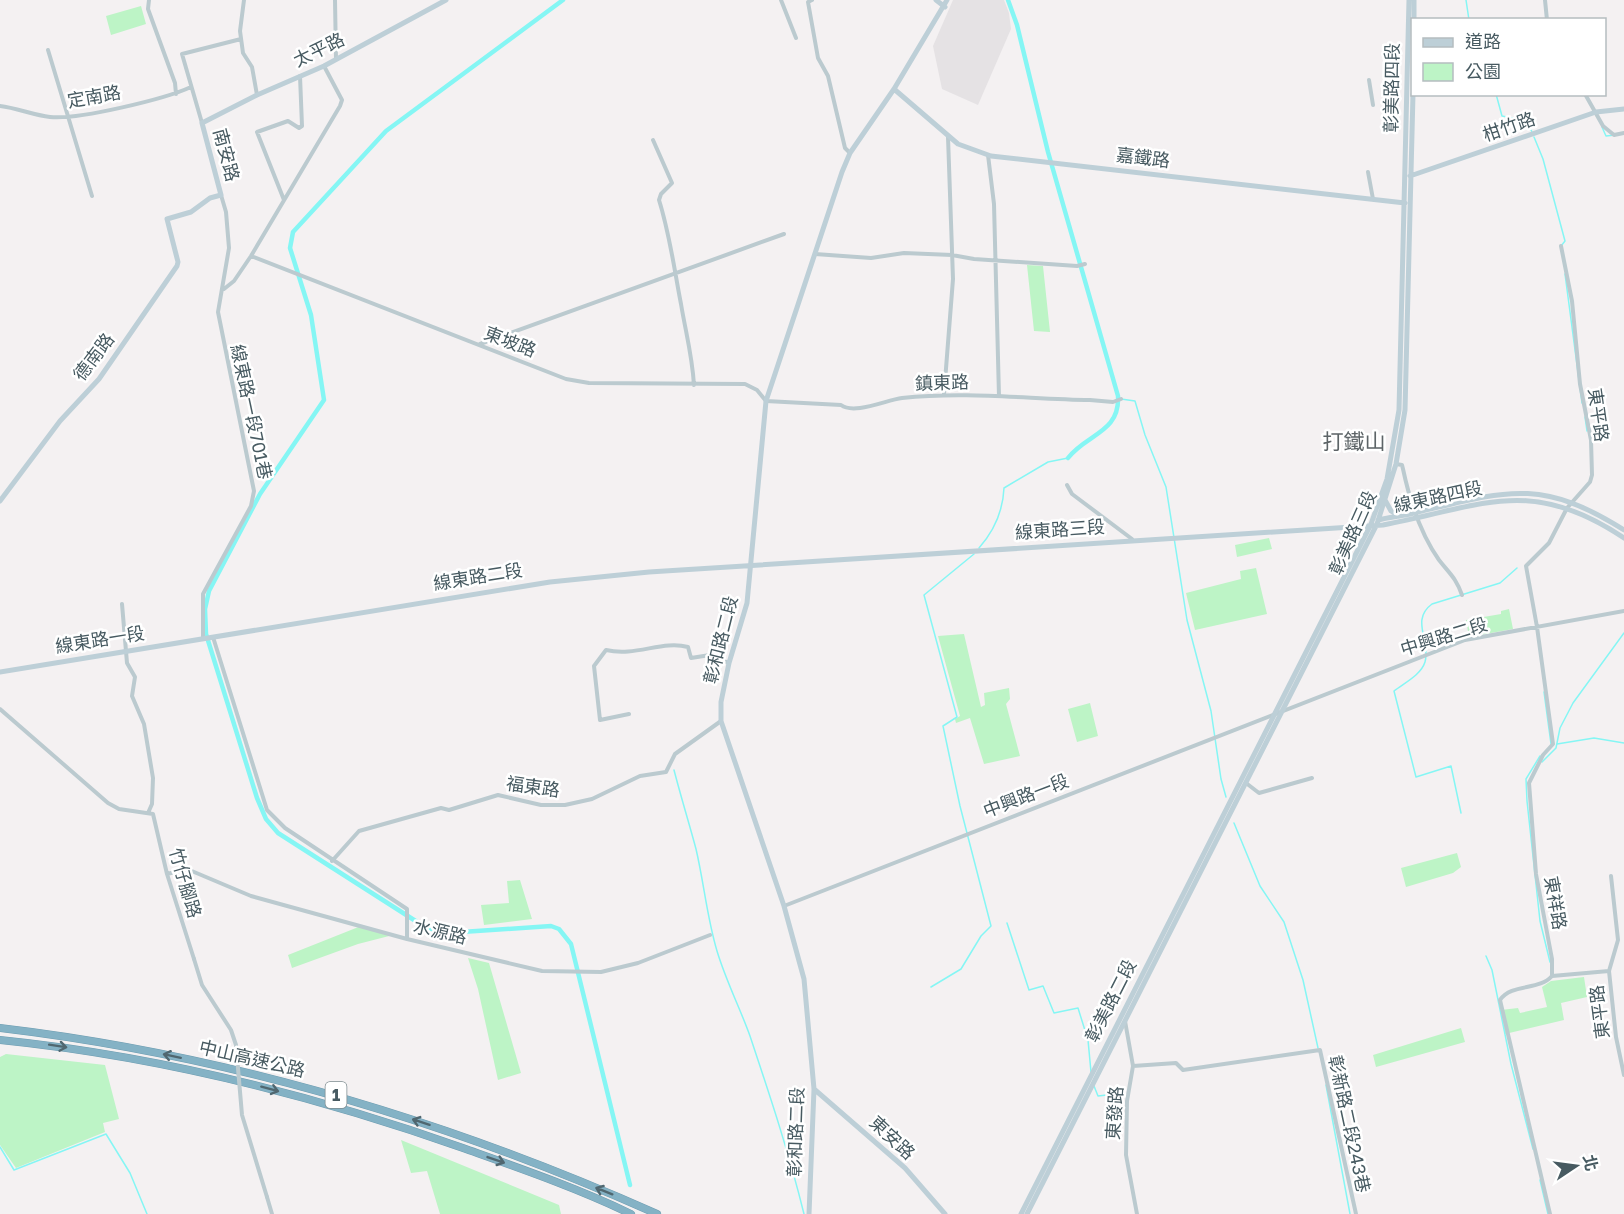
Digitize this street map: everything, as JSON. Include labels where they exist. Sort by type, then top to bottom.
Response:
[{"type":"highway","name":"中山高速公路","points":[[0,1028],[116,1044],[323,1091],[469,1138],[657,1214]]},
{"type":"highway","name":"中山高速公路","points":[[0,1040],[54,1045],[227,1078],[328,1105],[394,1124],[513,1166],[632,1214]]},
{"type":"main road","name":"太平路","points":[[202,123],[256,95],[336,60],[446,0]]},
{"type":"main road","points":[[936,0],[945,7]]},
{"type":"main road","name":"彰和路二段","points":[[809,1214],[814,1089],[804,979],[784,906],[721,720],[721,702],[729,663],[743,621],[751,566],[766,401],[850,153],[894,89],[948,0]]},
{"type":"main road","name":"彰美路四段","points":[[1408,176],[1409,0]]},
{"type":"main road","name":"彰美路四段","points":[[1414,0],[1414,18]]},
{"type":"main road","name":"嘉鐵路","points":[[894,89],[948,137],[958,144],[988,155],[1407,203]]},
{"type":"main road","name":"彰美路四段","points":[[1408,176],[1413,96]]},
{"type":"main road","name":"柑竹路","points":[[1408,176],[1596,112],[1624,109]]},
{"type":"main road","name":"南安路","points":[[202,123],[221,195]]},
{"type":"main road","name":"彰美路三段","points":[[1376,522],[1387,479],[1399,410],[1408,176]]},
{"type":"main road","name":"德南路","points":[[0,501],[60,421],[99,379],[177,266],[178,262],[167,219],[191,212],[210,198],[221,195]]},
{"type":"main road","name":"彰美路三段","points":[[1232,804],[1376,522],[1396,464],[1406,408],[1407,203]]},
{"type":"main road","name":"線東路四段","points":[[1376,522],[1399,516],[1415,516],[1491,495],[1515,493],[1550,495],[1573,502],[1624,530]]},
{"type":"main road","name":"線東路四段","points":[[1376,522],[1496,500],[1523,499],[1567,508],[1624,538]]},
{"type":"main road","points":[[1385,500],[1391,511],[1399,516]]},
{"type":"main road","name":"線東路三段","points":[[751,566],[1376,522]]},
{"type":"main road","name":"線東路二段","points":[[204,638],[550,582],[751,566]]},
{"type":"main road","name":"線東路一段","points":[[0,672],[204,638]]},
{"type":"main road","name":"彰美路三段","points":[[1232,804],[1246,783],[1278,712]]},
{"type":"main road","name":"彰美路二段","points":[[1021,1214],[1232,804]]},
{"type":"main road","name":"彰美路二段","points":[[1027,1214],[1122,1019]]},
{"type":"main road","name":"東安路","points":[[814,1089],[905,1168],[945,1214]]},
{"type":"street","points":[[149,0],[148,9],[175,83],[176,94]]},
{"type":"street","points":[[244,0],[241,39],[243,52],[252,67],[256,95]]},
{"type":"street","points":[[335,0],[336,60]]},
{"type":"street","points":[[781,0],[795,38]]},
{"type":"street","points":[[812,0],[808,2],[818,58],[828,76],[844,148],[850,153]]},
{"type":"street","points":[[1545,0],[1547,18]]},
{"type":"street","points":[[202,123],[182,54],[241,39]]},
{"type":"street","points":[[48,50],[92,196]]},
{"type":"street","points":[[223,289],[234,281],[251,256],[342,100],[324,66]]},
{"type":"street","points":[[285,201],[257,132],[288,121],[299,128],[302,126],[300,76]]},
{"type":"street","points":[[1369,80],[1373,105]]},
{"type":"street","name":"定南路","points":[[0,106],[49,117],[103,111],[176,94],[191,87]]},
{"type":"street","points":[[1586,96],[1606,130],[1614,135],[1624,134]]},
{"type":"street","points":[[944,394],[953,279],[948,137]]},
{"type":"street","points":[[653,140],[672,183],[661,194],[659,200],[673,247],[692,351],[694,386]]},
{"type":"street","points":[[988,155],[996,261],[999,396]]},
{"type":"street","points":[[1368,172],[1373,199]]},
{"type":"street","name":"線東路一段701巷","points":[[204,638],[203,594],[251,506],[254,491],[218,312],[229,248],[226,212],[221,195]]},
{"type":"street","points":[[480,345],[784,234]]},
{"type":"street","name":"東平路","points":[[1526,566],[1549,543],[1567,508],[1590,482],[1593,474],[1591,440],[1580,384],[1572,301],[1561,246]]},
{"type":"street","points":[[815,254],[871,258],[904,253],[952,255],[996,261],[1081,264]]},
{"type":"street","name":"東坡路","points":[[251,256],[566,379],[589,383],[694,386],[745,384],[757,390],[766,401]]},
{"type":"street","name":"鎮東路","points":[[766,401],[841,405],[850,409],[886,400],[944,394],[1113,402],[1121,399]]},
{"type":"street","points":[[1396,464],[1402,465],[1415,516],[1439,559],[1455,576],[1462,595]]},
{"type":"street","points":[[1067,484],[1072,494],[1132,539]]},
{"type":"street","name":"東祥路","points":[[1526,566],[1538,627],[1553,744],[1543,755],[1529,783],[1536,874],[1552,959],[1552,976]]},
{"type":"street","points":[[0,709],[108,803],[134,813],[150,813],[153,778],[144,724],[132,696],[135,677],[128,667],[122,604]]},
{"type":"street","name":"中興路二段","points":[[1278,712],[1465,640],[1624,611]]},
{"type":"street","points":[[213,636],[267,810],[285,828],[407,909],[407,939]]},
{"type":"street","points":[[629,714],[600,720],[594,666],[606,650],[631,654],[679,645],[688,647],[692,658],[710,656],[729,663]]},
{"type":"street","name":"中興路一段","points":[[784,906],[1278,712]]},
{"type":"street","name":"福東路","points":[[332,861],[359,831],[441,808],[449,810],[484,797],[498,795],[553,806],[592,799],[640,776],[666,772],[675,754],[721,720]]},
{"type":"street","points":[[1246,783],[1259,793],[1312,778]]},
{"type":"street","name":"竹仔腳路","points":[[150,813],[202,985],[231,1030],[236,1045],[242,1115],[272,1214]]},
{"type":"street","name":"水源路","points":[[167,874],[187,869],[251,896],[407,939],[542,971],[580,973],[638,963],[710,935]]},
{"type":"street","name":"東平路","points":[[1611,876],[1618,940],[1609,971],[1616,1037],[1624,1075]]},
{"type":"street","points":[[1550,1214],[1500,1000],[1508,992],[1545,981],[1552,976],[1609,971]]},
{"type":"street","name":"東發路","points":[[1122,1019],[1133,1066],[1127,1101],[1126,1155],[1137,1214]]},
{"type":"street","name":"彰新路二段243巷","points":[[1133,1066],[1176,1063],[1182,1070],[1318,1051],[1356,1214]]},
{"type":"shaded area","points":[[953,0],[1004,0],[1009,13],[1011,29],[978,105],[942,89],[933,46]]},
{"type":"green space","points":[[141,6],[146,24],[111,35],[106,16]]},
{"type":"green space","points":[[1027,265],[1043,266],[1050,332],[1034,331]]},
{"type":"green space","points":[[1269,538],[1272,549],[1237,557],[1235,545]]},
{"type":"green space","points":[[1256,568],[1267,614],[1195,630],[1186,593],[1241,579],[1240,571]]},
{"type":"green space","points":[[1509,609],[1513,629],[1469,637],[1466,620],[1501,614],[1501,611]]},
{"type":"green space","points":[[964,634],[981,707],[985,705],[984,693],[1009,688],[1010,699],[1006,704],[1020,756],[984,764],[970,718],[956,723],[955,719],[960,716],[938,636]]},
{"type":"green space","points":[[1090,703],[1098,736],[1077,742],[1068,709]]},
{"type":"green space","points":[[1457,853],[1461,867],[1453,873],[1406,887],[1401,868]]},
{"type":"green space","points":[[520,880],[532,919],[484,925],[481,905],[509,903],[507,881]]},
{"type":"green space","points":[[361,926],[393,935],[358,944],[292,968],[288,955]]},
{"type":"green space","points":[[468,958],[489,963],[521,1073],[498,1080],[478,989]]},
{"type":"green space","points":[[1584,977],[1587,997],[1561,1003],[1564,1020],[1505,1034],[1501,1010],[1518,1008],[1520,1013],[1547,1007],[1542,987],[1551,981]]},
{"type":"green space","points":[[1461,1028],[1465,1042],[1376,1067],[1373,1055]]},
{"type":"green space","points":[[6,1054],[105,1065],[119,1119],[103,1123],[105,1132],[16,1168],[0,1145],[0,1057]]},
{"type":"green space","points":[[401,1140],[559,1205],[561,1214],[440,1214],[427,1171],[411,1173]]},
{"type":"waterway","points":[[563,0],[386,131],[293,232],[290,248],[311,315],[324,400],[260,494],[209,591],[205,609],[206,634],[257,798],[266,819],[278,833],[425,927],[447,933],[551,926],[559,929],[571,944],[630,1185]]},
{"type":"waterway","points":[[1008,0],[1017,25],[1048,152],[1118,396],[1114,418],[1108,426],[1075,450],[1068,458]]},
{"type":"waterway","points":[[1466,0],[1469,18]]},
{"type":"waterway","points":[[1497,96],[1502,116],[1527,121],[1532,132]]},
{"type":"waterway","points":[[1602,127],[1606,136],[1615,135]]},
{"type":"waterway","points":[[1534,137],[1543,159],[1565,241],[1561,246]]},
{"type":"waterway","points":[[1565,274],[1582,403]]},
{"type":"waterway","points":[[1121,399],[1135,401],[1145,435],[1166,487],[1187,620],[1211,711],[1221,779],[1226,797]]},
{"type":"waterway","points":[[1585,417],[1587,431]]},
{"type":"waterway","points":[[979,548],[997,520],[1004,488],[1048,462],[1068,458]]},
{"type":"waterway","points":[[931,987],[961,969],[981,936],[991,926],[960,806],[943,726],[957,717],[924,595],[974,554]]},
{"type":"waterway","points":[[1461,813],[1451,766],[1416,777],[1394,691],[1416,675],[1425,662],[1426,646],[1422,617],[1426,610],[1432,604],[1500,583],[1517,568]]},
{"type":"waterway","points":[[1542,762],[1556,748],[1560,728],[1573,703],[1624,633]]},
{"type":"waterway","points":[[1544,692],[1551,744]]},
{"type":"waterway","points":[[1557,744],[1594,738],[1624,743]]},
{"type":"waterway","points":[[1540,756],[1526,779],[1527,801],[1540,921],[1550,962]]},
{"type":"waterway","points":[[674,770],[696,849],[717,951],[757,1058],[786,1147],[804,1214]]},
{"type":"waterway","points":[[1234,823],[1260,886],[1284,922],[1303,980],[1318,1048]]},
{"type":"waterway","points":[[1007,923],[1029,990],[1043,986],[1054,1013],[1078,1008],[1088,1040],[1091,1072]]},
{"type":"waterway","points":[[1486,956],[1492,970],[1511,1064],[1533,1149]]},
{"type":"waterway","points":[[1326,1085],[1350,1214]]},
{"type":"waterway","points":[[1094,1086],[1098,1096],[1124,1093]]},
{"type":"waterway","points":[[0,1147],[14,1170],[106,1134],[130,1173],[147,1214]]},
{"type":"waterway","points":[[1540,1180],[1548,1214]]},
{"type":"district","name":"打鐵山","points":[[1354,442]]}]
